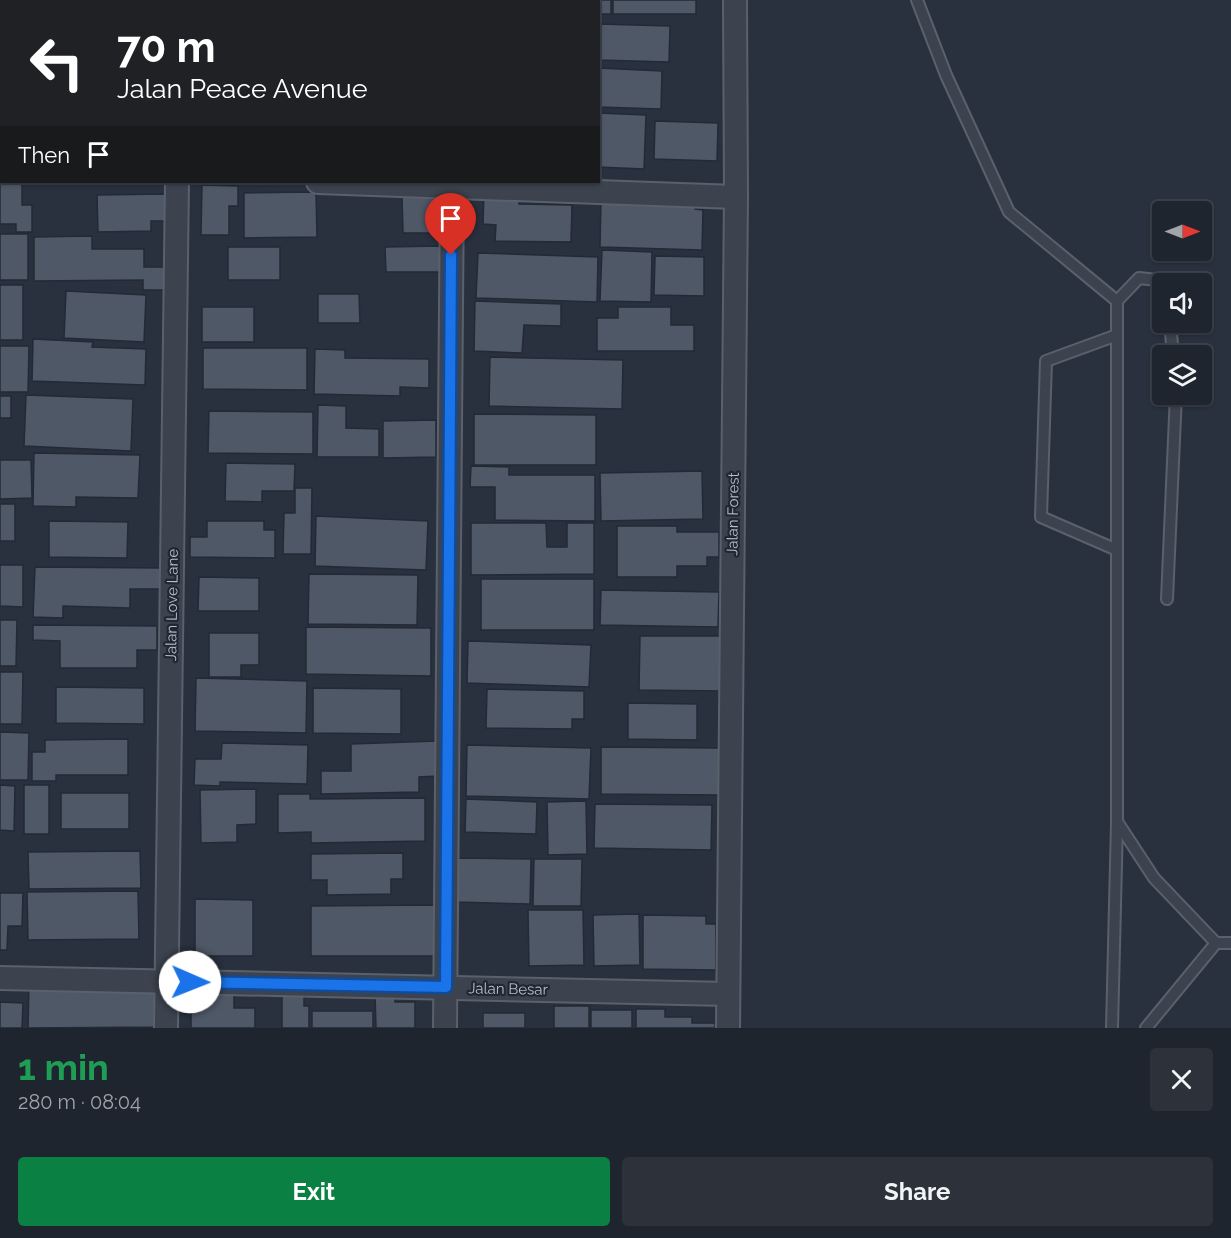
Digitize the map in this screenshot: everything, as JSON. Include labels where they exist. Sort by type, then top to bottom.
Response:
[{"type":"street","name":"Jalan Forest","points":[[728,1028],[736,197],[735,0]]},
{"type":"street","name":"Jalan Love Lane","points":[[166,1028],[177,183]]},
{"type":"street","points":[[354,183],[736,197]]},
{"type":"street","points":[[446,1028],[452,186]]},
{"type":"street","name":"Jalan Besar","points":[[0,978],[728,994]]},
{"type":"lane","points":[[917,0],[946,75],[1009,212],[1117,301]]},
{"type":"lane","points":[[1112,1028],[1117,823],[1117,301],[1139,278],[1152,279]]},
{"type":"lane","points":[[1117,335],[1046,361],[1041,517],[1117,550]]},
{"type":"lane","points":[[1167,599],[1176,405]]},
{"type":"lane","points":[[1117,823],[1154,878],[1216,943],[1231,943]]},
{"type":"lane","points":[[1146,1028],[1216,943]]},
{"type":"building","points":[[600,0],[611,0],[611,14],[600,14]]},
{"type":"building","points":[[613,0],[696,0],[696,14],[613,14]]},
{"type":"building","points":[[600,24],[670,26],[669,62],[600,60]]},
{"type":"building","points":[[600,68],[662,71],[661,109],[600,107]]},
{"type":"building","points":[[600,113],[646,115],[644,169],[600,167]]},
{"type":"building","points":[[655,121],[718,123],[717,161],[654,159]]},
{"type":"building","points":[[0,183],[22,183],[22,205],[32,205],[32,232],[16,232],[16,224],[0,224]]},
{"type":"building","points":[[202,185],[238,186],[238,206],[229,206],[229,235],[201,235]]},
{"type":"building","points":[[484,191],[519,192],[519,204],[572,205],[571,242],[495,241],[496,225],[483,224]]},
{"type":"building","points":[[316,192],[317,237],[244,238],[244,193]]},
{"type":"building","points":[[166,194],[166,221],[151,221],[151,231],[98,232],[97,195]]},
{"type":"building","points":[[437,196],[438,233],[403,233],[402,197]]},
{"type":"building","points":[[601,199],[695,201],[695,209],[703,210],[702,250],[600,247]]},
{"type":"building","points":[[0,234],[28,234],[28,280],[0,280]]},
{"type":"building","points":[[92,236],[92,249],[144,249],[144,267],[164,267],[164,290],[143,290],[143,280],[34,281],[34,237]]},
{"type":"building","points":[[440,246],[440,272],[386,272],[385,247]]},
{"type":"building","points":[[228,247],[280,247],[280,280],[228,280]]},
{"type":"building","points":[[602,250],[652,252],[651,302],[600,301]]},
{"type":"building","points":[[478,253],[598,257],[597,302],[476,298]]},
{"type":"building","points":[[655,256],[704,257],[704,296],[654,295]]},
{"type":"building","points":[[0,285],[23,285],[23,340],[0,340]]},
{"type":"building","points":[[66,291],[146,295],[144,342],[64,338]]},
{"type":"building","points":[[318,294],[359,294],[360,323],[318,323]]},
{"type":"building","points":[[475,301],[561,304],[561,326],[524,325],[522,353],[474,351]]},
{"type":"building","points":[[202,307],[254,307],[254,342],[202,342]]},
{"type":"building","points":[[618,307],[671,307],[671,325],[694,325],[694,351],[597,351],[597,318],[618,318]]},
{"type":"building","points":[[33,339],[93,342],[92,347],[146,349],[145,385],[32,381]]},
{"type":"building","points":[[0,346],[29,346],[28,392],[0,392]]},
{"type":"building","points":[[203,348],[307,348],[307,390],[203,389]]},
{"type":"building","points":[[315,349],[345,350],[345,358],[429,359],[429,388],[400,387],[400,396],[314,394]]},
{"type":"building","points":[[490,357],[623,360],[622,409],[489,406]]},
{"type":"building","points":[[26,395],[133,399],[131,451],[24,446]]},
{"type":"building","points":[[0,396],[11,396],[11,418],[0,418]]},
{"type":"building","points":[[318,405],[346,406],[346,428],[379,429],[379,457],[317,457]]},
{"type":"building","points":[[209,411],[313,412],[313,454],[208,453]]},
{"type":"building","points":[[474,414],[596,415],[596,465],[474,465]]},
{"type":"building","points":[[436,420],[436,457],[383,458],[383,421]]},
{"type":"building","points":[[34,453],[140,455],[138,498],[76,497],[76,507],[33,506]]},
{"type":"building","points":[[0,460],[31,460],[32,498],[0,499]]},
{"type":"building","points":[[226,463],[295,464],[294,491],[262,491],[262,502],[225,501]]},
{"type":"building","points":[[471,466],[509,467],[509,475],[595,475],[595,521],[495,520],[495,487],[470,487]]},
{"type":"building","points":[[702,471],[703,519],[601,521],[600,473]]},
{"type":"building","points":[[295,488],[312,488],[311,554],[283,554],[284,513],[295,513]]},
{"type":"building","points":[[0,504],[15,504],[15,541],[0,541]]},
{"type":"building","points":[[316,516],[428,521],[426,570],[315,566]]},
{"type":"building","points":[[49,521],[128,522],[127,558],[49,557]]},
{"type":"building","points":[[207,521],[264,521],[264,530],[275,530],[275,558],[190,557],[190,537],[207,537]]},
{"type":"building","points":[[471,523],[546,523],[547,547],[567,547],[567,523],[594,523],[594,574],[471,575]]},
{"type":"building","points":[[617,526],[677,526],[677,532],[719,532],[719,557],[707,557],[707,566],[677,566],[677,577],[617,577]]},
{"type":"building","points":[[0,565],[23,565],[23,607],[0,606]]},
{"type":"building","points":[[35,567],[163,568],[162,589],[130,589],[130,608],[63,606],[63,618],[33,617]]},
{"type":"building","points":[[309,574],[418,575],[417,625],[308,624]]},
{"type":"building","points":[[199,577],[259,578],[259,611],[198,611]]},
{"type":"building","points":[[481,579],[594,579],[594,630],[481,630]]},
{"type":"building","points":[[601,590],[719,592],[718,627],[600,625]]},
{"type":"building","points":[[0,620],[17,620],[16,666],[0,666]]},
{"type":"building","points":[[33,625],[157,626],[157,650],[137,650],[137,668],[60,668],[60,641],[33,640]]},
{"type":"building","points":[[306,627],[431,628],[431,676],[306,674]]},
{"type":"building","points":[[209,633],[259,633],[259,665],[241,665],[241,677],[209,677]]},
{"type":"building","points":[[640,636],[722,636],[722,691],[639,690]]},
{"type":"building","points":[[468,641],[591,645],[589,687],[467,683]]},
{"type":"building","points":[[0,672],[23,672],[22,724],[0,724]]},
{"type":"building","points":[[196,678],[307,681],[306,733],[195,731]]},
{"type":"building","points":[[56,687],[144,688],[144,724],[56,723]]},
{"type":"building","points":[[313,688],[401,689],[401,734],[313,733]]},
{"type":"building","points":[[487,689],[584,691],[584,719],[572,719],[572,729],[486,728]]},
{"type":"building","points":[[628,703],[697,704],[697,740],[628,739]]},
{"type":"building","points":[[0,732],[29,733],[28,780],[0,780]]},
{"type":"building","points":[[128,739],[128,775],[56,775],[56,781],[32,781],[32,752],[45,752],[45,740]]},
{"type":"building","points":[[437,741],[438,776],[419,777],[419,792],[321,794],[321,771],[351,771],[351,744]]},
{"type":"building","points":[[222,743],[308,745],[307,784],[220,782],[220,786],[194,785],[195,759],[221,759]]},
{"type":"building","points":[[467,745],[591,748],[589,799],[466,796]]},
{"type":"building","points":[[601,747],[719,748],[719,795],[601,794]]},
{"type":"building","points":[[0,785],[15,786],[14,831],[0,830]]},
{"type":"building","points":[[24,785],[49,785],[49,834],[24,834]]},
{"type":"building","points":[[256,789],[256,824],[237,825],[237,842],[201,843],[200,790]]},
{"type":"building","points":[[61,793],[129,793],[129,829],[61,829]]},
{"type":"building","points":[[278,794],[310,794],[310,799],[425,798],[425,841],[311,843],[311,832],[278,833]]},
{"type":"building","points":[[466,799],[537,802],[536,834],[465,832]]},
{"type":"building","points":[[586,801],[587,854],[548,855],[547,802]]},
{"type":"building","points":[[595,804],[712,805],[711,850],[594,848]]},
{"type":"building","points":[[140,851],[141,888],[29,889],[28,852]]},
{"type":"building","points":[[403,853],[403,879],[391,879],[391,894],[327,895],[327,880],[311,880],[311,854]]},
{"type":"building","points":[[458,858],[531,859],[530,904],[457,902]]},
{"type":"building","points":[[534,859],[582,859],[581,906],[533,906]]},
{"type":"building","points":[[138,891],[139,939],[28,940],[27,892]]},
{"type":"building","points":[[0,893],[23,893],[22,926],[8,926],[7,950],[0,950]]},
{"type":"building","points":[[195,899],[253,900],[253,956],[195,956]]},
{"type":"building","points":[[436,905],[436,956],[311,956],[311,906]]},
{"type":"building","points":[[528,910],[583,910],[584,965],[529,966]]},
{"type":"building","points":[[639,914],[640,965],[594,966],[593,915]]},
{"type":"building","points":[[643,915],[706,916],[706,924],[716,924],[716,970],[643,969]]},
{"type":"building","points":[[29,983],[157,986],[156,1027],[28,1028]]},
{"type":"building","points":[[191,990],[234,990],[234,1008],[255,1008],[255,1028],[191,1028]]},
{"type":"building","points":[[375,993],[395,993],[395,1002],[415,1002],[415,1028],[376,1028]]},
{"type":"building","points":[[282,995],[304,995],[304,1006],[309,1006],[309,1028],[282,1028]]},
{"type":"building","points":[[0,1002],[23,1003],[22,1028],[0,1028]]},
{"type":"building","points":[[554,1006],[589,1006],[589,1028],[554,1028]]},
{"type":"building","points":[[636,1009],[665,1009],[665,1017],[692,1017],[692,1023],[715,1023],[715,1028],[636,1028]]},
{"type":"building","points":[[591,1010],[632,1010],[632,1028],[591,1028]]},
{"type":"building","points":[[312,1011],[373,1011],[373,1028],[312,1028]]},
{"type":"building","points":[[483,1013],[525,1013],[525,1028],[483,1028]]},
{"type":"route","points":[[190,982],[446,987],[451,255]]}]
